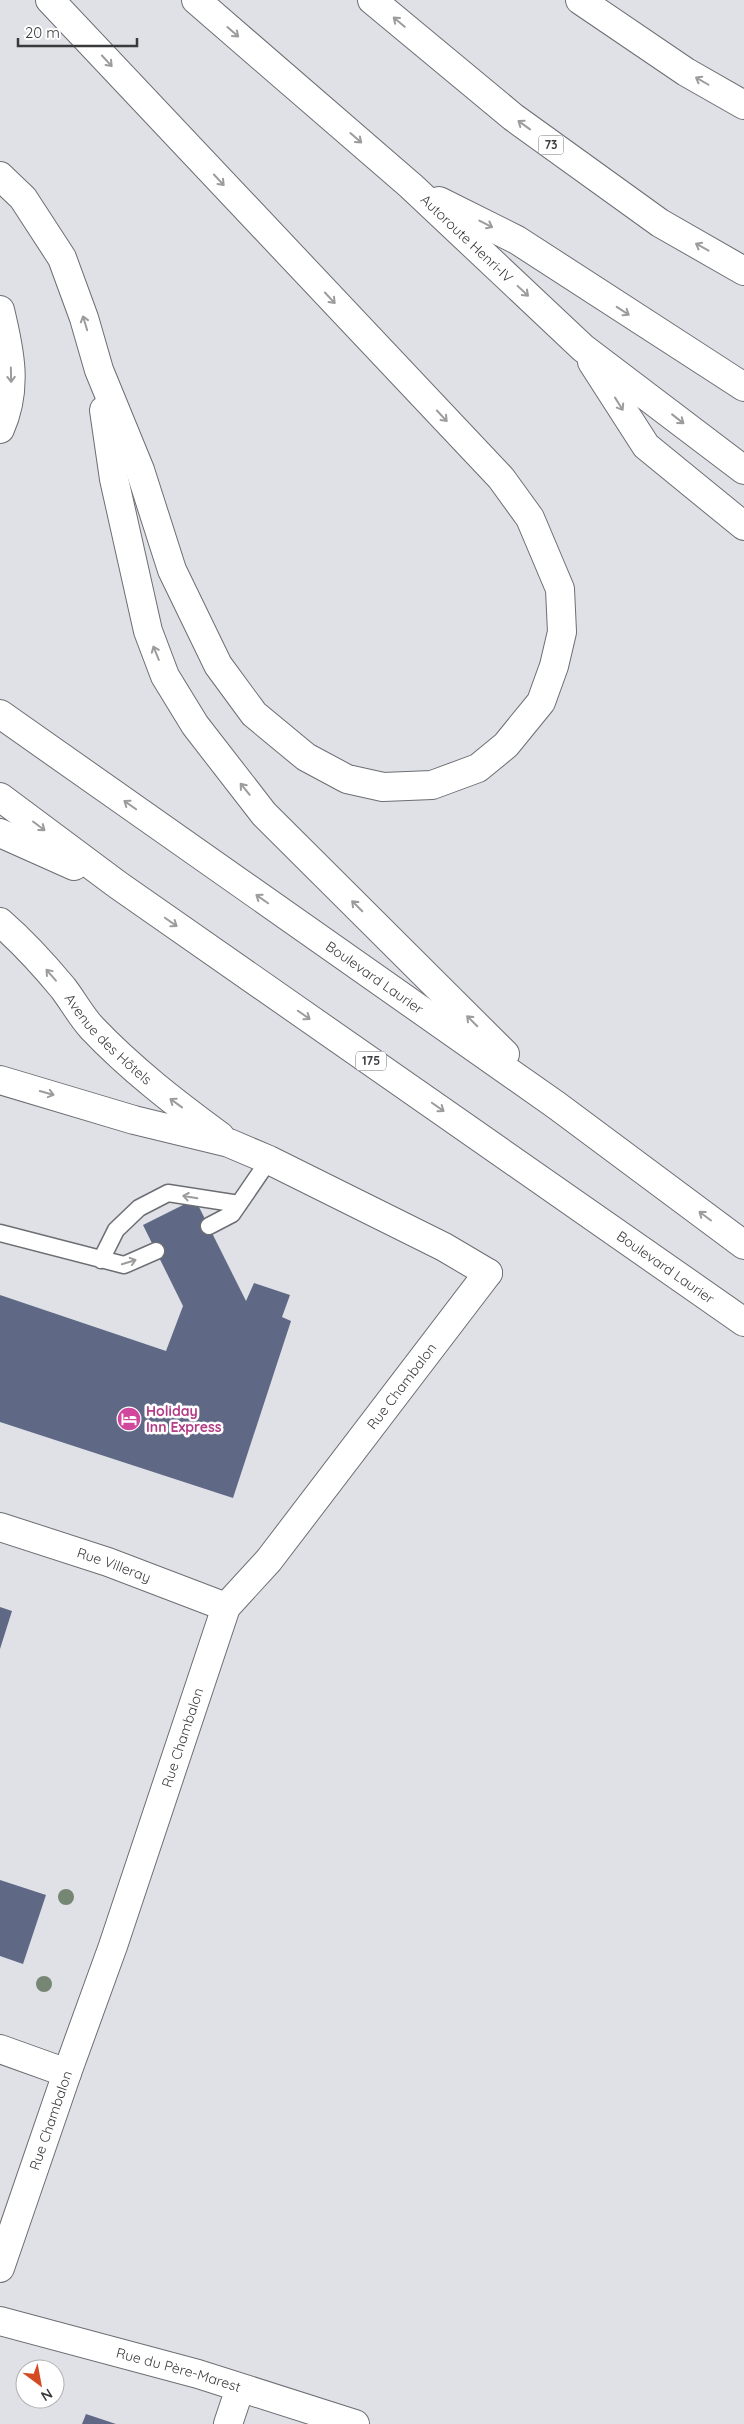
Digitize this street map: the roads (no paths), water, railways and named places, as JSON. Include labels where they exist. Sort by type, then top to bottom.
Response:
[{"type":"main road","points":[[0,176],[23,198],[62,258],[84,318],[99,370],[140,470],[172,570],[218,665],[254,714],[306,756],[347,778],[384,787],[432,785],[478,768],[506,745],[540,702],[554,666],[562,632],[560,589],[530,518],[501,478],[50,0]]},
{"type":"main road","name":"Autoroute Henri-IV","points":[[196,0],[411,186],[583,348],[744,470]]},
{"type":"main road","name":"73","points":[[372,0],[513,117],[660,223],[744,271]]},
{"type":"main road","points":[[580,0],[686,72],[744,105]]},
{"type":"main road","points":[[411,186],[517,240],[744,387]]},
{"type":"main road","points":[[0,310],[12,373],[9,410],[0,429]]},
{"type":"main road","points":[[583,348],[646,446],[744,526]]},
{"type":"main road","points":[[99,370],[114,479],[148,631],[166,676],[195,725],[264,814],[556,1105]]},
{"type":"main road","name":"Boulevard Laurier","points":[[0,714],[556,1105],[744,1245]]},
{"type":"main road","name":"Boulevard Laurier","points":[[0,797],[118,885],[744,1322]]},
{"type":"main road","points":[[0,833],[118,885]]},
{"type":"main road","name":"Avenue des Hôtels","points":[[0,922],[21,940],[64,989],[90,1026],[125,1062],[229,1143]]},
{"type":"main road","name":"Avenue des Hôtels","points":[[0,1080],[134,1120],[229,1143],[269,1160],[444,1247],[488,1273]]},
{"type":"main road","name":"Rue Chambalon","points":[[0,2268],[67,2072],[114,1946],[226,1607],[269,1560],[488,1273]]},
{"type":"main road","name":"Rue Villeray","points":[[0,1527],[108,1562],[226,1607]]},
{"type":"main road","points":[[0,2049],[67,2072]]},
{"type":"main road","name":"Rue du Père-Marest","points":[[0,2321],[198,2374],[355,2424]]},
{"type":"main road","points":[[228,2424],[240,2388]]},
{"type":"lane","points":[[209,1226],[232,1214],[269,1160]]},
{"type":"lane","points":[[101,1260],[116,1230],[139,1208],[168,1193],[239,1204]]},
{"type":"lane","points":[[0,1233],[124,1265],[156,1251]]},
{"type":"place","name":"Holiday Inn Express","points":[[129,1419]]}]
